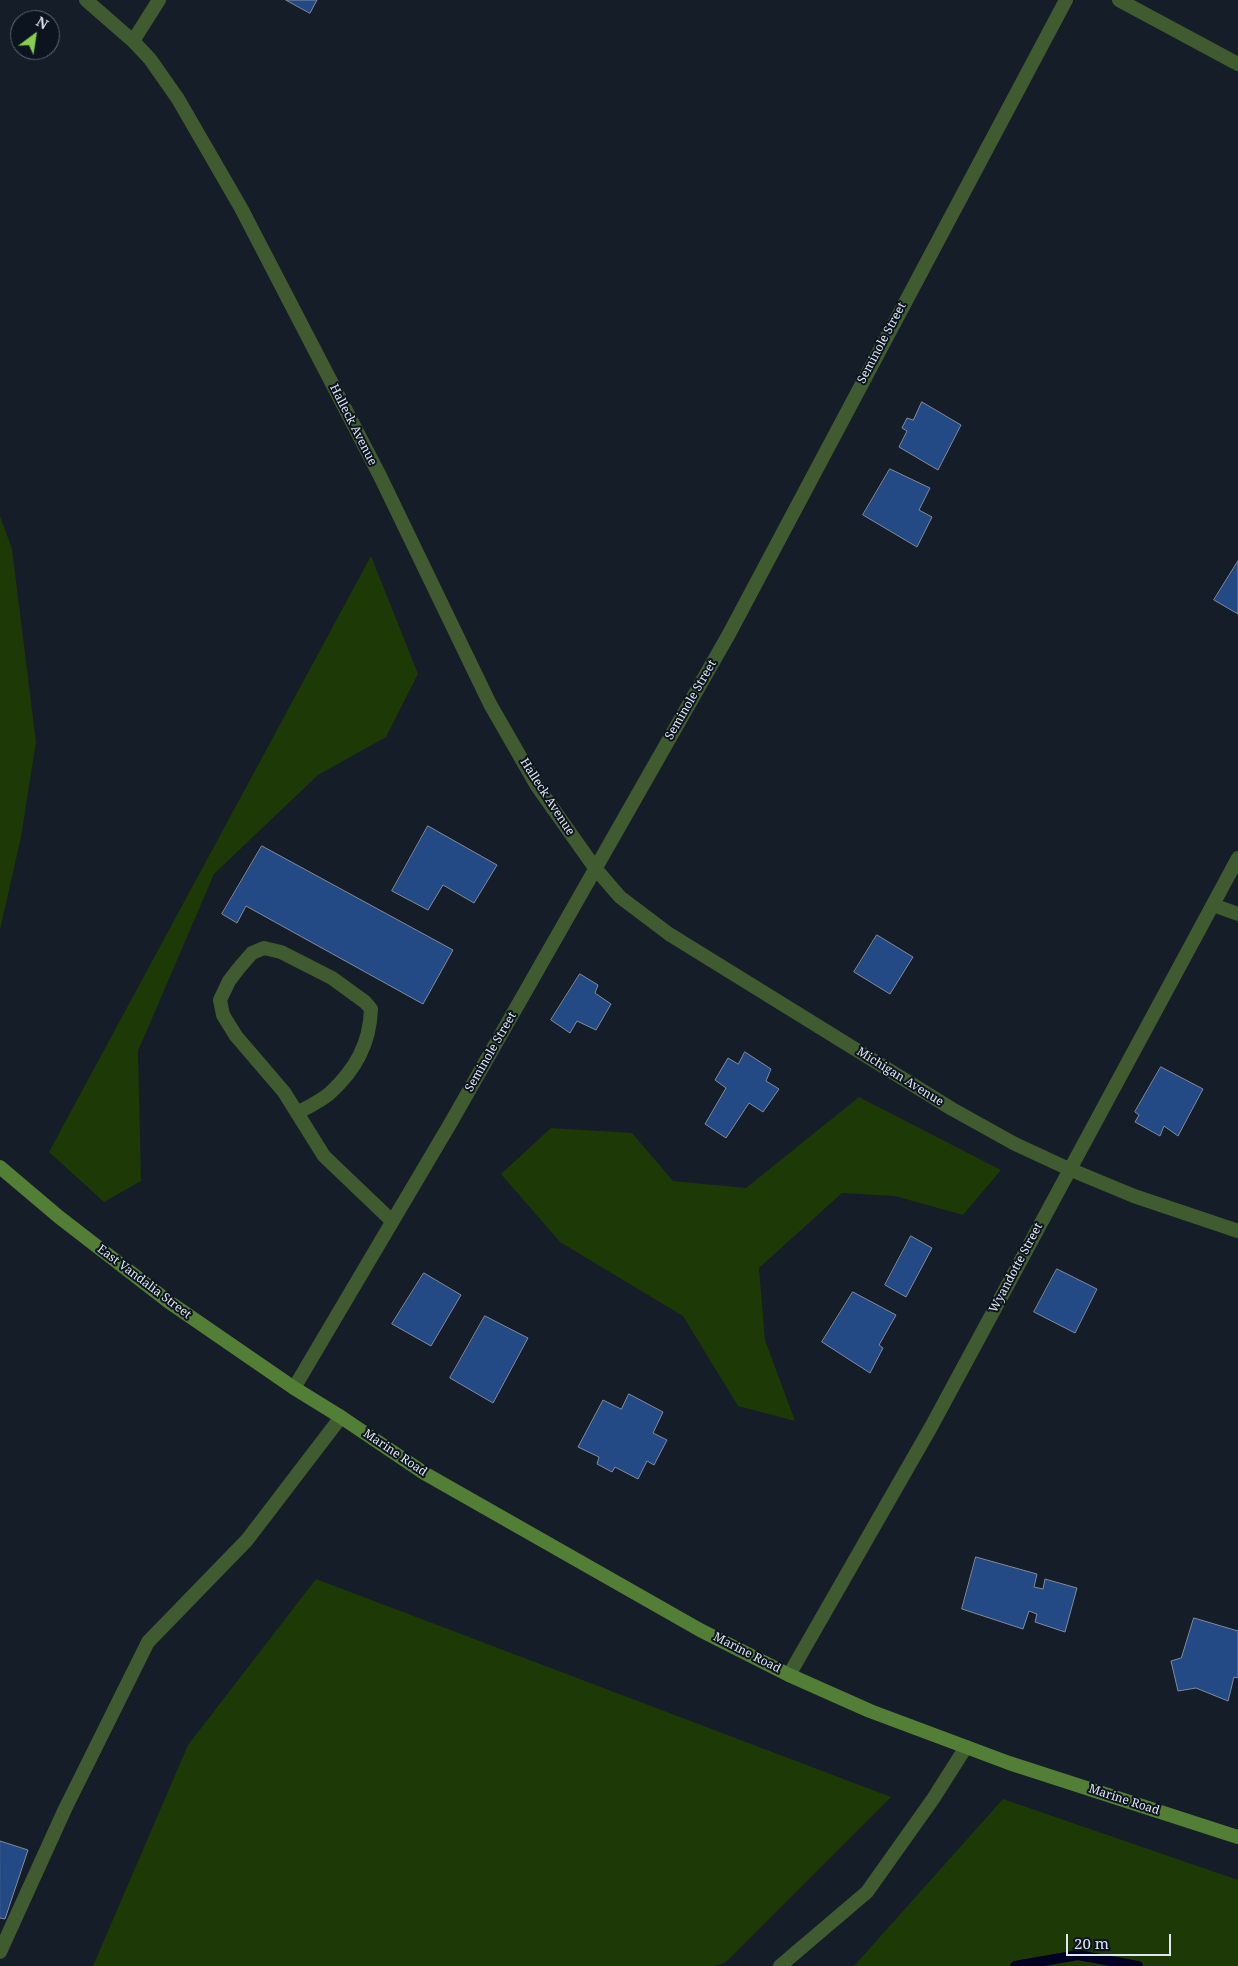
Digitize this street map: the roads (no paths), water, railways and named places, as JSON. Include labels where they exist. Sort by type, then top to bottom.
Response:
[{"type":"main road","name":"East Vandalia Street","points":[[0,1167],[59,1217],[168,1302],[294,1388]]},
{"type":"main road","name":"Marine Road","points":[[294,1388],[424,1473],[700,1630],[789,1675],[870,1711],[1009,1763],[1238,1837]]},
{"type":"street","name":"Halleck Avenue","points":[[86,0],[133,41],[150,59],[178,98],[241,208],[380,476],[490,704],[537,786],[595,868]]},
{"type":"street","points":[[133,41],[159,0]]},
{"type":"street","name":"Seminole Street","points":[[294,1388],[454,1116],[728,634],[1066,0]]},
{"type":"street","points":[[1119,0],[1238,64]]},
{"type":"street","name":"Wyandotte Street","points":[[789,1675],[931,1427],[1238,858]]},
{"type":"street","name":"Michigan Avenue","points":[[595,868],[620,897],[668,934],[952,1109],[1014,1144],[1069,1170],[1134,1196],[1238,1231]]},
{"type":"street","points":[[1213,904],[1238,914]]},
{"type":"street","points":[[297,1113],[330,1093],[348,1075],[358,1059],[370,1024],[370,1009],[365,1002],[332,978],[281,952],[264,948],[252,953],[229,981],[220,1000],[223,1015],[236,1036],[284,1092],[297,1113],[324,1156],[392,1222]]},
{"type":"street","points":[[0,1952],[65,1809],[148,1642],[247,1540],[341,1417]]},
{"type":"street","points":[[780,1966],[867,1892],[933,1799],[966,1747]]},
{"type":"waterway","points":[[1015,1966],[1078,1955],[1138,1966]]}]
